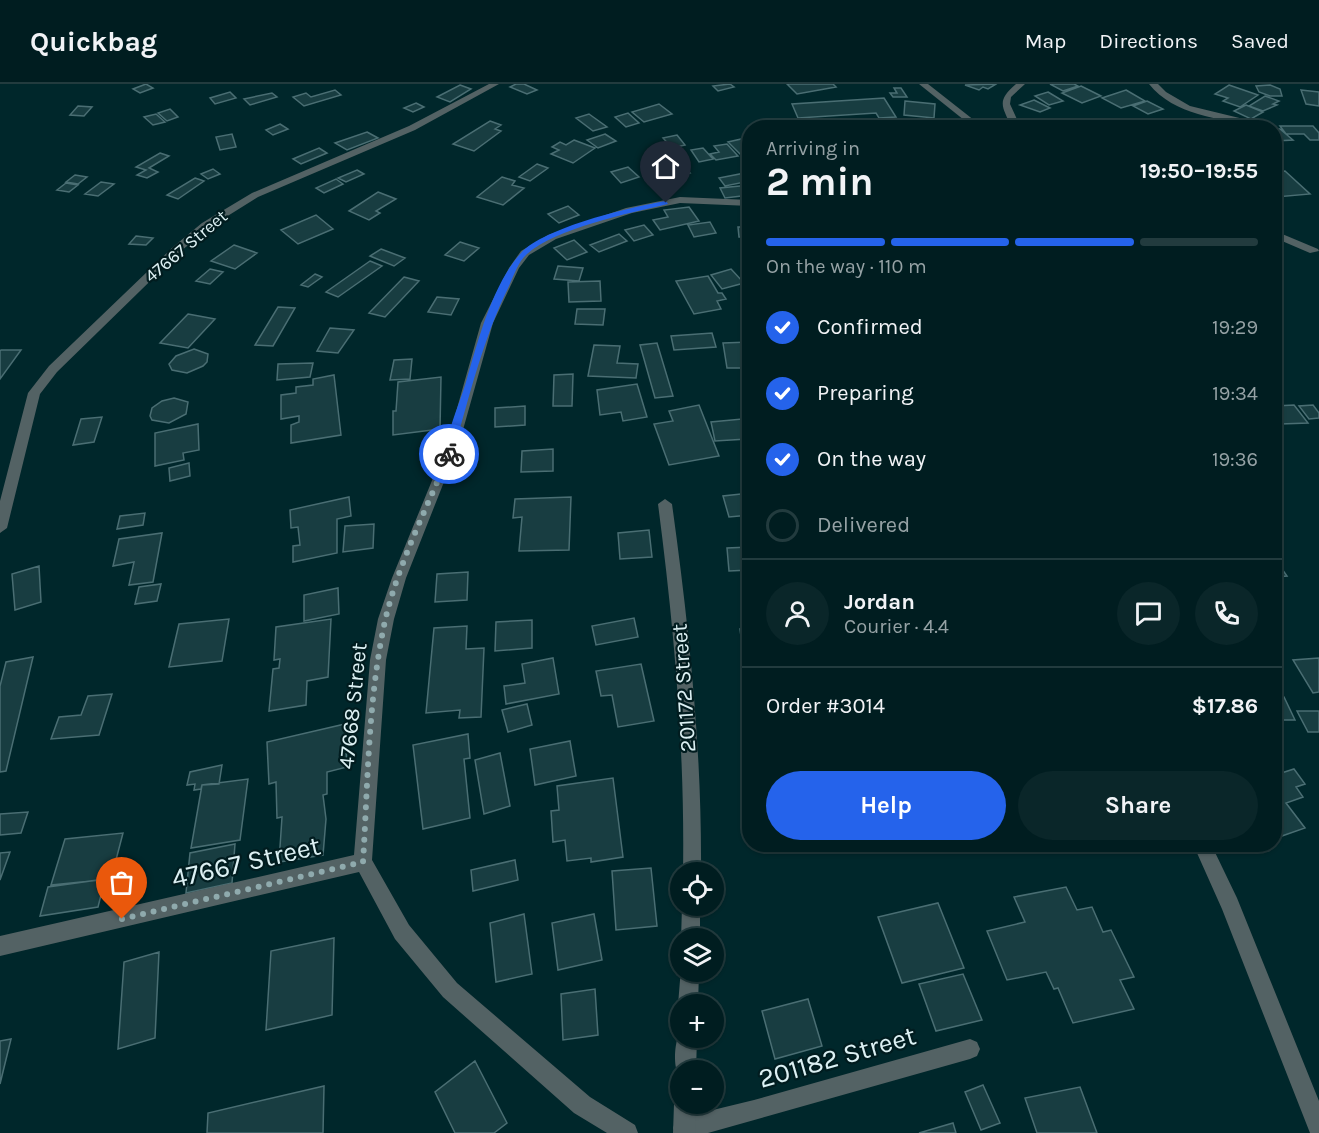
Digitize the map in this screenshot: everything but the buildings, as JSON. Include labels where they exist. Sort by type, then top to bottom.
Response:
[{"type":"street","name":"47667 Street","points":[[0,528],[34,393],[53,369],[177,249],[206,225],[255,195],[412,128],[495,84]]},
{"type":"street","points":[[923,84],[970,120]]},
{"type":"street","points":[[1013,120],[1006,104],[1007,96],[1021,84]]},
{"type":"street","points":[[1153,84],[1161,94],[1194,110],[1242,120]]},
{"type":"street","name":"47668 Street","points":[[363,862],[378,660],[386,619],[399,578],[453,444],[487,323],[514,268],[525,253],[537,243],[630,210],[680,201],[742,203]]},
{"type":"street","points":[[1282,237],[1314,251]]},
{"type":"street","name":"201172 Street","points":[[665,504],[677,591],[694,810],[692,862]]},
{"type":"street","points":[[1206,852],[1230,905],[1319,1128]]},
{"type":"street","name":"47667 Street","points":[[0,946],[363,862]]},
{"type":"street","points":[[363,862],[402,932],[450,990],[582,1106],[627,1133]]},
{"type":"street","name":"201182 Street","points":[[684,1130],[970,1048]]},
{"type":"street","points":[[684,1130],[685,1114]]},
{"type":"way so far","points":[[122,919],[363,862],[378,660],[386,619],[399,578],[449,454]]},
{"type":"route","points":[[449,454],[487,323],[514,268],[525,253],[537,243],[552,237],[630,210],[666,203]]}]
